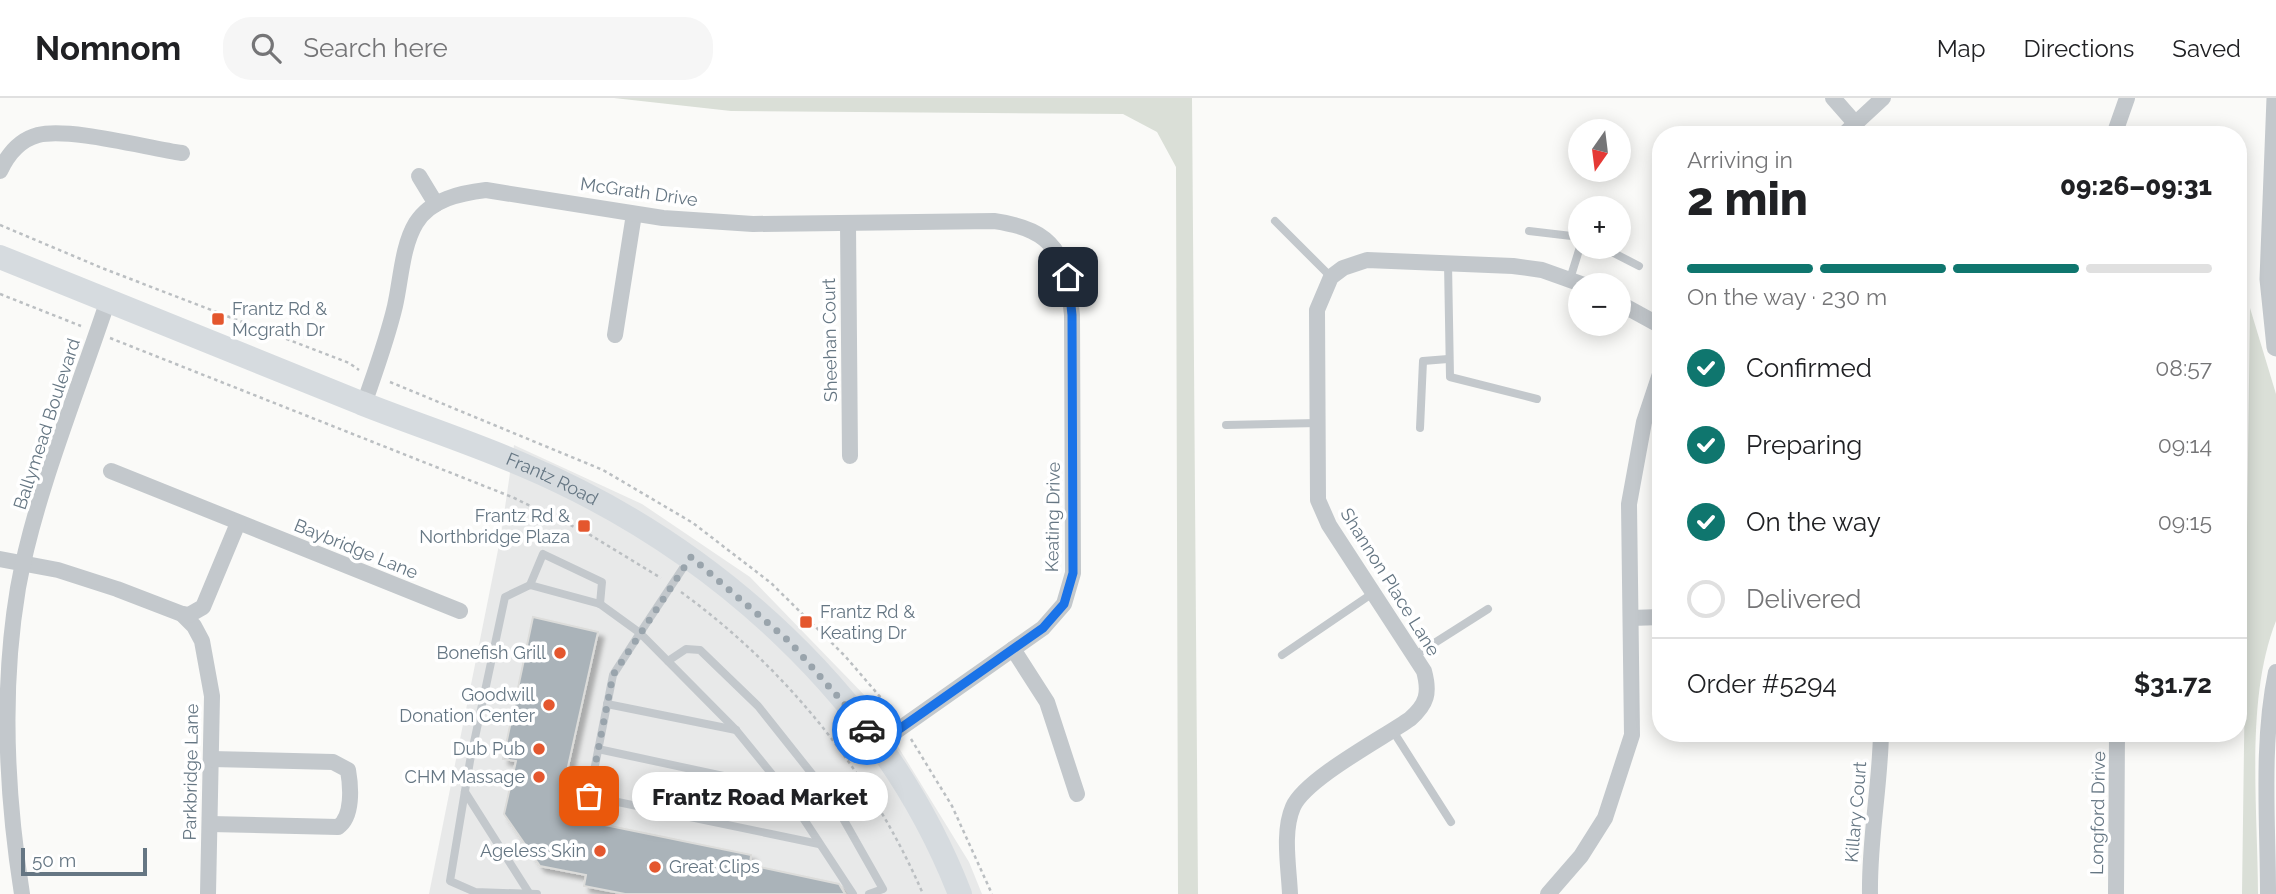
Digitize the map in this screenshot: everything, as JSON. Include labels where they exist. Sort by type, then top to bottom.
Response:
[{"type":"main road","name":"Frantz Road","points":[[0,257],[524,466],[691,557],[790,642],[878,744],[945,855],[960,894]]},
{"type":"street","points":[[1833,98],[1855,122]]},
{"type":"street","points":[[1851,126],[1883,98]]},
{"type":"street","points":[[2117,126],[2127,98]]},
{"type":"street","points":[[2276,98],[2269,279],[2276,347]]},
{"type":"street","points":[[0,171],[19,144],[40,134],[63,134],[182,153]]},
{"type":"street","points":[[419,176],[436,204]]},
{"type":"street","name":"McGrath Drive","points":[[364,404],[389,329],[406,247],[416,222],[436,204],[460,193],[486,190],[634,214],[753,224],[994,222],[1025,226],[1051,243]]},
{"type":"street","points":[[615,335],[634,214]]},
{"type":"street","name":"Sheehan Court","points":[[848,224],[850,456]]},
{"type":"street","name":"Keating Drive","points":[[878,744],[1043,628],[1064,604],[1073,573],[1072,315],[1068,277],[1051,243]]},
{"type":"street","points":[[1331,277],[1343,268],[1367,260],[1542,270],[1568,279]]},
{"type":"street","name":"Shannon Place Lane","points":[[1290,894],[1288,829],[1292,807],[1304,789],[1393,731],[1424,706],[1429,689],[1424,671],[1329,525],[1318,500],[1317,310],[1331,277]]},
{"type":"street","name":"Ballymead Boulevard","points":[[22,894],[4,777],[11,648],[24,563],[66,423],[108,300]]},
{"type":"street","points":[[1631,310],[1652,321]]},
{"type":"street","points":[[1548,894],[1581,856],[1605,818],[1620,779],[1632,734],[1629,504],[1644,422],[1652,398]]},
{"type":"street","name":"Baybridge Lane","points":[[111,471],[460,611]]},
{"type":"street","points":[[0,559],[117,589],[189,615],[203,607],[237,523]]},
{"type":"street","name":"Parkbridge Lane","points":[[181,614],[194,626],[202,641],[212,696],[208,894]]},
{"type":"street","points":[[1631,618],[1652,617]]},
{"type":"street","points":[[1013,649],[1047,702],[1077,794]]},
{"type":"street","points":[[2268,894],[2267,745],[2270,699],[2276,672]]},
{"type":"street","name":"Killary Court","points":[[1870,894],[1881,742]]},
{"type":"street","name":"Longford Drive","points":[[2116,894],[2117,742]]},
{"type":"street","points":[[210,824],[338,827],[348,816],[349,793],[348,770],[333,762],[211,759]]},
{"type":"lane","points":[[1275,221],[1331,277]]},
{"type":"lane","points":[[1529,231],[1568,236]]},
{"type":"lane","points":[[1625,259],[1639,266]]},
{"type":"lane","points":[[1448,263],[1450,377],[1537,399]]},
{"type":"lane","points":[[1420,428],[1423,361],[1448,359]]},
{"type":"lane","points":[[1226,425],[1318,423]]},
{"type":"lane","points":[[530,585],[543,554],[602,582],[600,604]]},
{"type":"lane","points":[[691,557],[613,675],[589,796],[819,844]]},
{"type":"lane","points":[[533,893],[475,892],[450,881],[465,792],[505,597],[530,585],[600,604],[640,634],[736,730],[784,789],[853,894]]},
{"type":"lane","points":[[1282,655],[1373,593]]},
{"type":"lane","points":[[1414,656],[1488,609]]},
{"type":"lane","points":[[668,661],[686,649],[700,650],[758,706],[832,799],[884,892],[869,894]]},
{"type":"lane","points":[[607,704],[736,730]]},
{"type":"lane","points":[[1393,731],[1451,822]]},
{"type":"lane","points":[[598,749],[784,789]]},
{"type":"lane","points":[[465,792],[533,893]]},
{"type":"path","points":[[0,294],[512,498],[587,533],[671,585],[748,646],[820,722],[870,791],[923,894]]},
{"type":"shaded area","points":[[614,98],[1192,98],[1198,894],[1178,894],[1176,167],[1157,132],[1123,114],[731,111]]},
{"type":"shaded area","points":[[2250,308],[2276,394],[2276,621],[2266,652],[2257,720],[2255,755],[2258,894],[2242,894],[2244,742],[2247,742]]},
{"type":"shaded area","points":[[514,445],[642,504],[750,577],[870,701],[969,862],[982,894],[429,894],[501,535]]},
{"type":"building","points":[[533,617],[598,632],[563,789],[581,820],[751,855],[750,865],[839,884],[845,894],[625,894],[584,886],[586,875],[540,866],[504,814],[516,761],[503,759]]},
{"type":"way so far","points":[[589,796],[613,675],[691,557],[790,642],[867,730]]},
{"type":"place","name":"Frantz Rd & Mcgrath Dr","points":[[218,319]]},
{"type":"place","name":"Frantz Rd & Northbridge Plaza","points":[[584,526]]},
{"type":"place","name":"Frantz Rd & Keating Dr","points":[[806,622]]},
{"type":"place","name":"Bonefish Grill","points":[[560,653]]},
{"type":"place","name":"Goodwill Donation Center","points":[[549,705]]},
{"type":"place","name":"Dub Pub","points":[[539,749]]},
{"type":"place","name":"CHM Massage","points":[[539,777]]},
{"type":"place","name":"Frantz Road Market","points":[[589,796]]},
{"type":"place","name":"Ageless Skin","points":[[600,851]]},
{"type":"place","name":"Great Clips","points":[[655,867]]},
{"type":"route","points":[[867,730],[878,744],[1043,628],[1064,604],[1073,573],[1074,523],[1072,315],[1068,277]]}]
